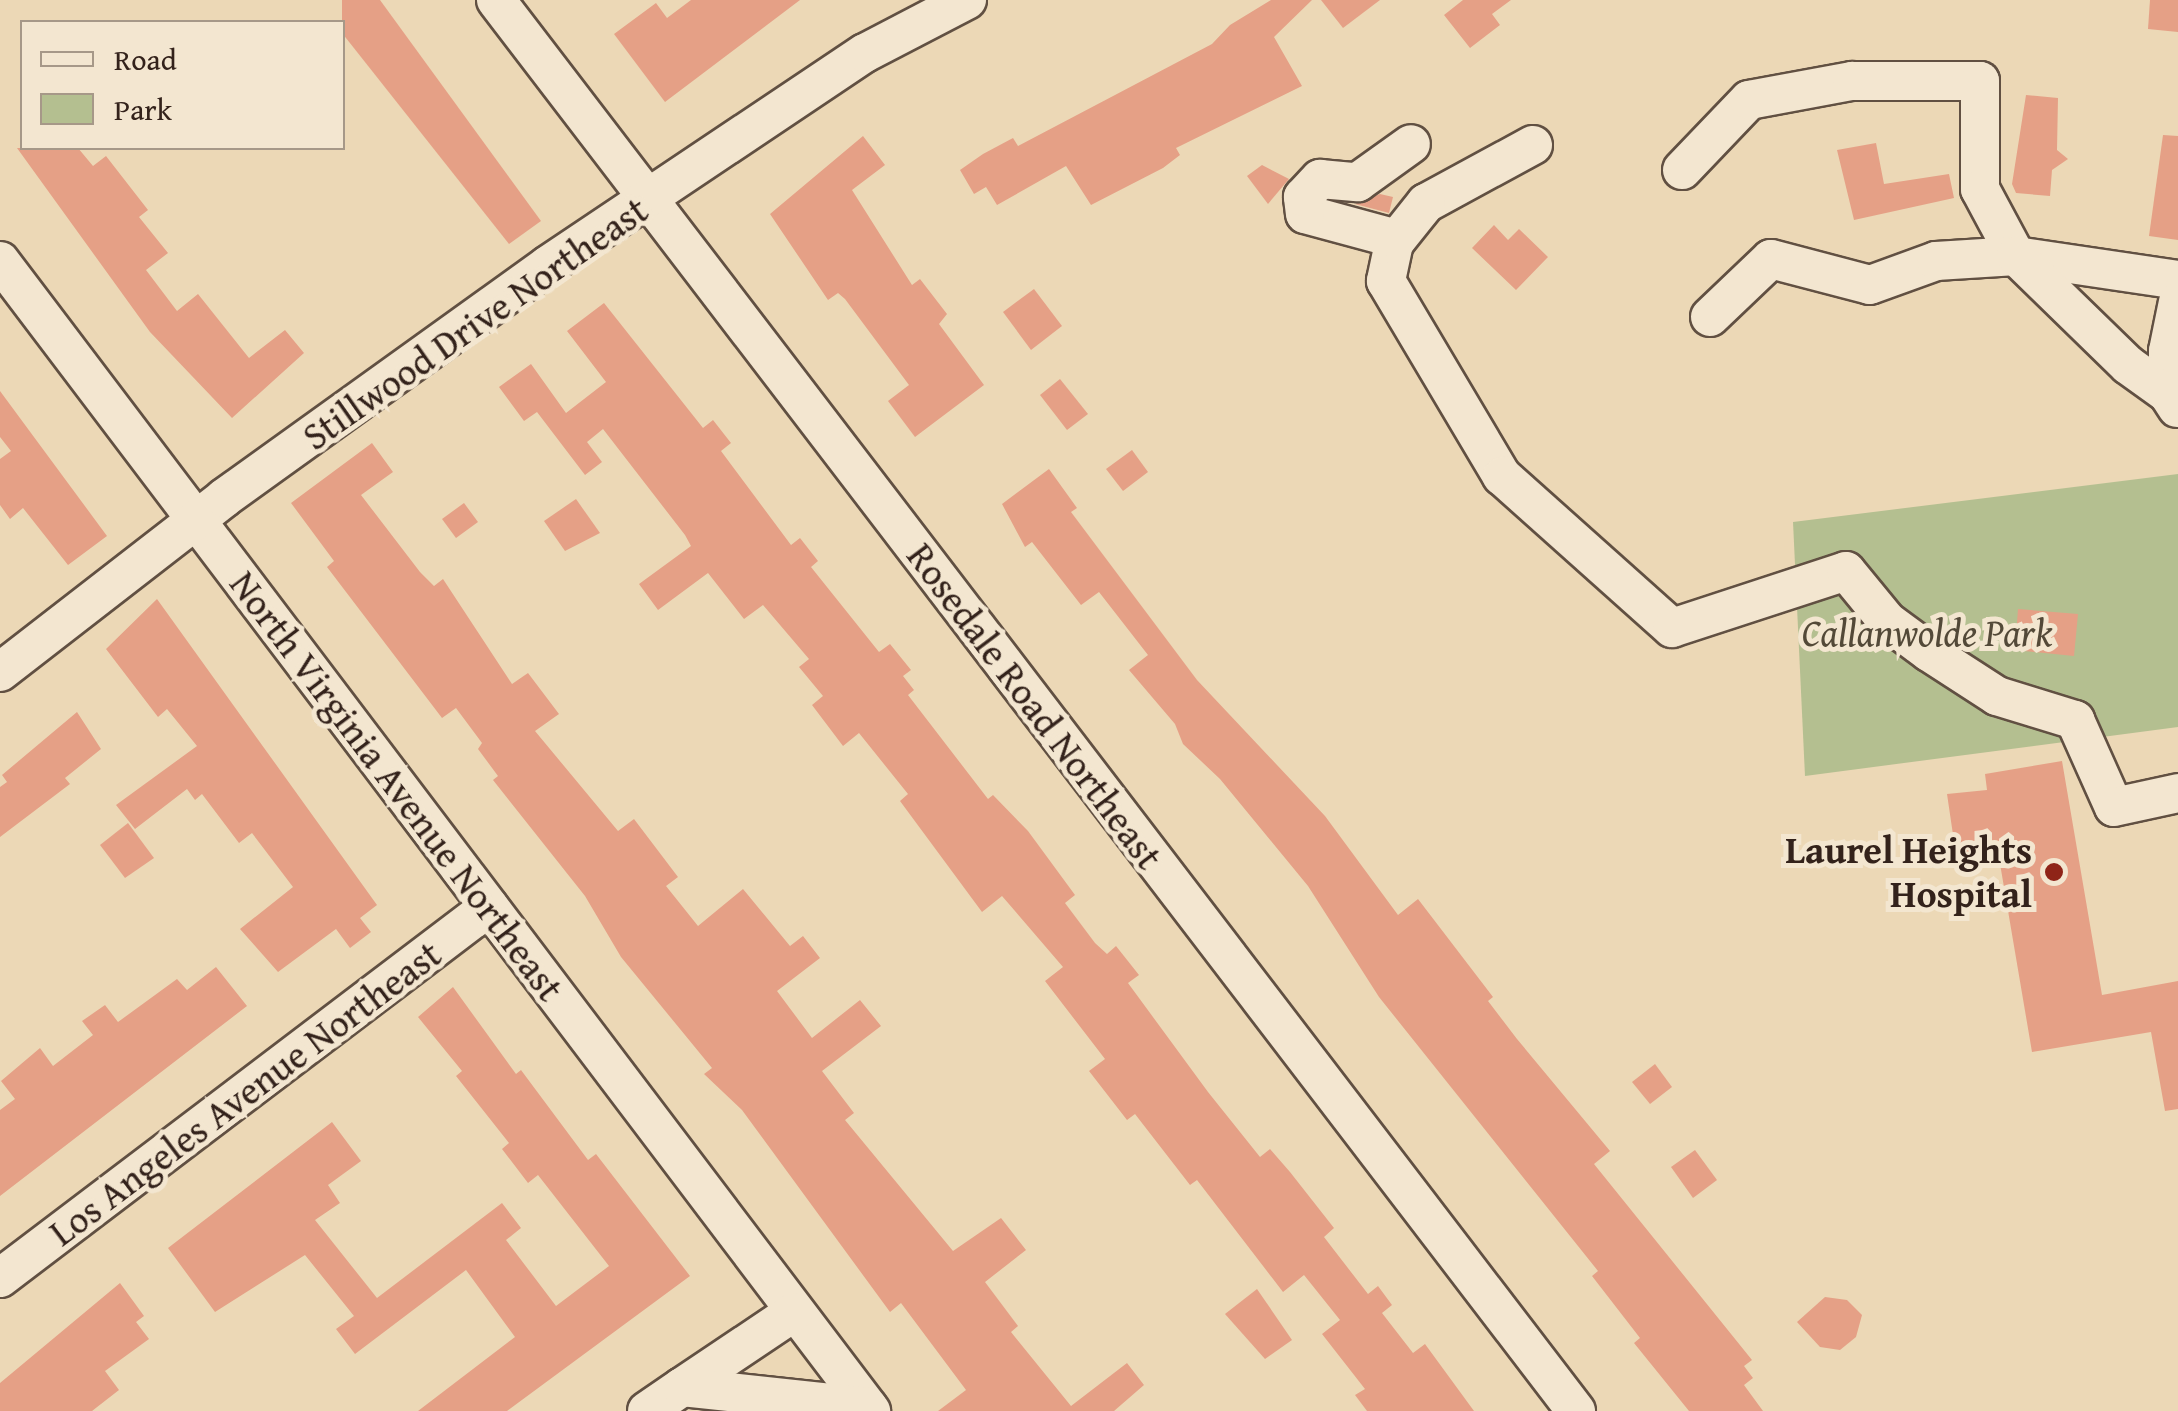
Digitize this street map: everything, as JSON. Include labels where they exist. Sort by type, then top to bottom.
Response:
[{"type":"street","name":"Rosedale Road Northeast","points":[[496,0],[1576,1411]]},
{"type":"street","name":"Stillwood Drive Northeast","points":[[0,672],[196,520],[548,265],[649,202],[865,53],[966,0]]},
{"type":"street","points":[[1682,170],[1748,100],[1852,81],[1980,82],[1980,189],[2016,256],[2128,365],[2173,402]]},
{"type":"street","points":[[1397,239],[1305,214],[1303,198],[1320,180],[1358,182],[1411,144]]},
{"type":"street","points":[[1534,145],[1426,203],[1397,239],[1386,281],[1502,476],[1672,628],[1846,571],[1887,621],[1929,652],[1997,696],[2075,720],[2114,806],[2178,792]]},
{"type":"street","points":[[1710,317],[1771,259],[1870,285],[1936,262],[2016,256],[2178,280]]},
{"type":"street","name":"North Virginia Avenue Northeast","points":[[0,261],[869,1409]]},
{"type":"street","points":[[2173,402],[2178,302]]},
{"type":"street","name":"Los Angeles Avenue Northeast","points":[[0,1278],[489,907]]},
{"type":"street","points":[[648,1411],[794,1312]]},
{"type":"street","points":[[682,1387],[869,1409]]},
{"type":"green space","name":"Callanwolde Park","points":[[2178,474],[2178,727],[1805,776],[1793,522]]},
{"type":"building","points":[[342,0],[380,0],[541,221],[509,244],[345,37]]},
{"type":"building","points":[[691,0],[800,0],[665,102],[614,34],[656,3],[667,18]]},
{"type":"building","points":[[1271,0],[1312,0],[1274,37],[1302,86],[1176,148],[1180,155],[1163,168],[1091,205],[1066,166],[997,205],[986,187],[974,194],[960,170],[983,154],[1013,138],[1018,146],[1212,44],[1230,25]]},
{"type":"building","points":[[1321,0],[1380,0],[1343,28]]},
{"type":"building","points":[[1463,0],[1511,0],[1492,14],[1500,25],[1470,48],[1444,15]]},
{"type":"building","points":[[2150,0],[2178,0],[2178,32],[2148,29]]},
{"type":"building","points":[[2026,95],[2058,98],[2057,150],[2068,159],[2052,170],[2050,196],[2016,193],[2012,184]]},
{"type":"building","points":[[2163,135],[2178,136],[2178,240],[2149,236]]},
{"type":"building","points":[[863,136],[885,165],[852,190],[912,285],[920,279],[947,314],[939,324],[984,385],[915,437],[888,401],[909,385],[845,299],[838,293],[828,300],[770,214]]},
{"type":"building","points":[[1876,143],[1884,184],[1949,174],[1954,198],[1854,220],[1837,150]]},
{"type":"building","points":[[17,148],[80,150],[93,166],[106,156],[148,210],[139,217],[168,253],[146,270],[177,311],[198,294],[249,358],[285,330],[304,353],[232,418],[150,332]]},
{"type":"building","points":[[1262,165],[1289,179],[1268,204],[1247,176]]},
{"type":"building","points":[[1380,194],[1393,197],[1389,213],[1355,204]]},
{"type":"building","points":[[1494,225],[1508,240],[1519,229],[1548,257],[1516,290],[1472,248]]},
{"type":"building","points":[[1034,289],[1062,326],[1031,350],[1003,312]]},
{"type":"building","points":[[604,303],[703,428],[713,420],[731,443],[721,451],[791,545],[800,538],[818,561],[811,567],[879,652],[890,644],[911,670],[903,676],[914,690],[908,695],[988,799],[993,795],[1028,831],[1075,895],[1065,903],[1095,943],[1107,954],[1116,946],[1139,975],[1128,983],[1208,1092],[1260,1157],[1270,1149],[1290,1172],[1334,1228],[1324,1237],[1368,1294],[1378,1286],[1392,1305],[1382,1313],[1413,1353],[1425,1344],[1474,1411],[1367,1411],[1355,1395],[1365,1389],[1322,1334],[1340,1320],[1304,1275],[1283,1292],[1197,1180],[1190,1185],[1135,1114],[1127,1120],[1089,1071],[1105,1059],[1045,981],[1063,967],[1002,896],[982,912],[900,801],[908,794],[859,733],[843,746],[812,705],[823,696],[799,667],[809,659],[763,605],[744,619],[708,573],[658,610],[639,584],[691,546],[685,535],[603,429],[587,442],[602,462],[585,475],[537,412],[524,421],[499,387],[531,364],[566,413],[606,382],[567,331]]},
{"type":"building","points":[[1060,379],[1088,414],[1067,430],[1040,395]]},
{"type":"building","points":[[0,391],[107,536],[68,565],[23,508],[10,519],[0,505],[0,459],[11,451],[0,437]]},
{"type":"building","points":[[372,443],[393,472],[361,495],[420,572],[434,586],[443,579],[512,684],[528,673],[559,714],[535,731],[618,831],[634,819],[678,877],[666,886],[698,926],[743,889],[790,946],[803,936],[820,958],[777,991],[812,1038],[860,1000],[881,1026],[822,1071],[854,1113],[845,1120],[953,1251],[1001,1218],[1026,1250],[985,1282],[1018,1326],[1011,1332],[1071,1406],[1127,1363],[1144,1385],[1114,1411],[938,1411],[966,1390],[901,1303],[890,1312],[742,1110],[704,1074],[712,1068],[621,957],[585,896],[493,780],[498,776],[478,749],[482,743],[456,708],[442,718],[327,567],[334,561],[291,503]]},
{"type":"building","points":[[1132,450],[1148,472],[1123,491],[1106,469]]},
{"type":"building","points":[[1049,469],[1077,508],[1071,512],[1197,680],[1325,816],[1398,915],[1418,899],[1493,997],[1488,1001],[1610,1151],[1594,1164],[1752,1360],[1744,1366],[1753,1378],[1744,1385],[1763,1411],[1689,1411],[1634,1343],[1640,1338],[1592,1276],[1598,1271],[1379,997],[1308,886],[1220,779],[1183,744],[1175,724],[1129,670],[1148,655],[1099,592],[1081,605],[1032,542],[1025,547],[1002,504]]},
{"type":"building","points":[[576,499],[600,533],[565,551],[544,521]]},
{"type":"building","points":[[464,503],[478,522],[456,538],[442,519]]},
{"type":"building","points":[[157,599],[377,905],[360,918],[371,932],[350,948],[336,929],[278,972],[240,929],[293,887],[252,833],[239,843],[202,794],[195,800],[187,789],[135,829],[116,805],[197,746],[167,709],[158,717],[106,649]]},
{"type":"building","points":[[2018,609],[2078,614],[2074,656],[2015,650]]},
{"type":"building","points":[[77,712],[101,749],[65,778],[70,784],[0,837],[0,787],[7,782],[2,775]]},
{"type":"building","points":[[2062,761],[2102,995],[2178,981],[2178,1109],[2165,1111],[2151,1032],[2032,1052],[1997,846],[1956,855],[1947,794],[1987,790],[1985,774]]},
{"type":"building","points":[[128,823],[154,858],[125,878],[100,845]]},
{"type":"building","points":[[216,967],[247,1006],[0,1196],[0,1110],[15,1099],[1,1081],[40,1048],[53,1066],[93,1035],[82,1021],[105,1005],[118,1022],[177,979],[187,990]]},
{"type":"building","points":[[453,987],[516,1074],[521,1070],[588,1160],[596,1154],[690,1276],[507,1411],[418,1411],[515,1337],[466,1270],[355,1354],[336,1329],[354,1316],[305,1255],[215,1312],[168,1248],[332,1122],[361,1161],[328,1185],[340,1203],[315,1220],[377,1298],[502,1203],[521,1228],[506,1240],[556,1306],[609,1266],[538,1175],[528,1183],[502,1149],[509,1143],[456,1076],[462,1071],[418,1017]]},
{"type":"building","points":[[1655,1064],[1672,1087],[1650,1104],[1632,1082]]},
{"type":"building","points":[[1695,1150],[1717,1180],[1693,1198],[1671,1167]]},
{"type":"building","points":[[120,1283],[144,1316],[136,1322],[149,1339],[105,1371],[119,1390],[92,1411],[0,1411],[0,1383]]},
{"type":"building","points":[[1257,1289],[1292,1340],[1265,1359],[1225,1314]]},
{"type":"building","points":[[1825,1297],[1847,1300],[1862,1315],[1856,1337],[1840,1350],[1820,1347],[1797,1322]]},
{"type":"place","name":"Laurel Heights Hospital","points":[[2054,872]]}]
